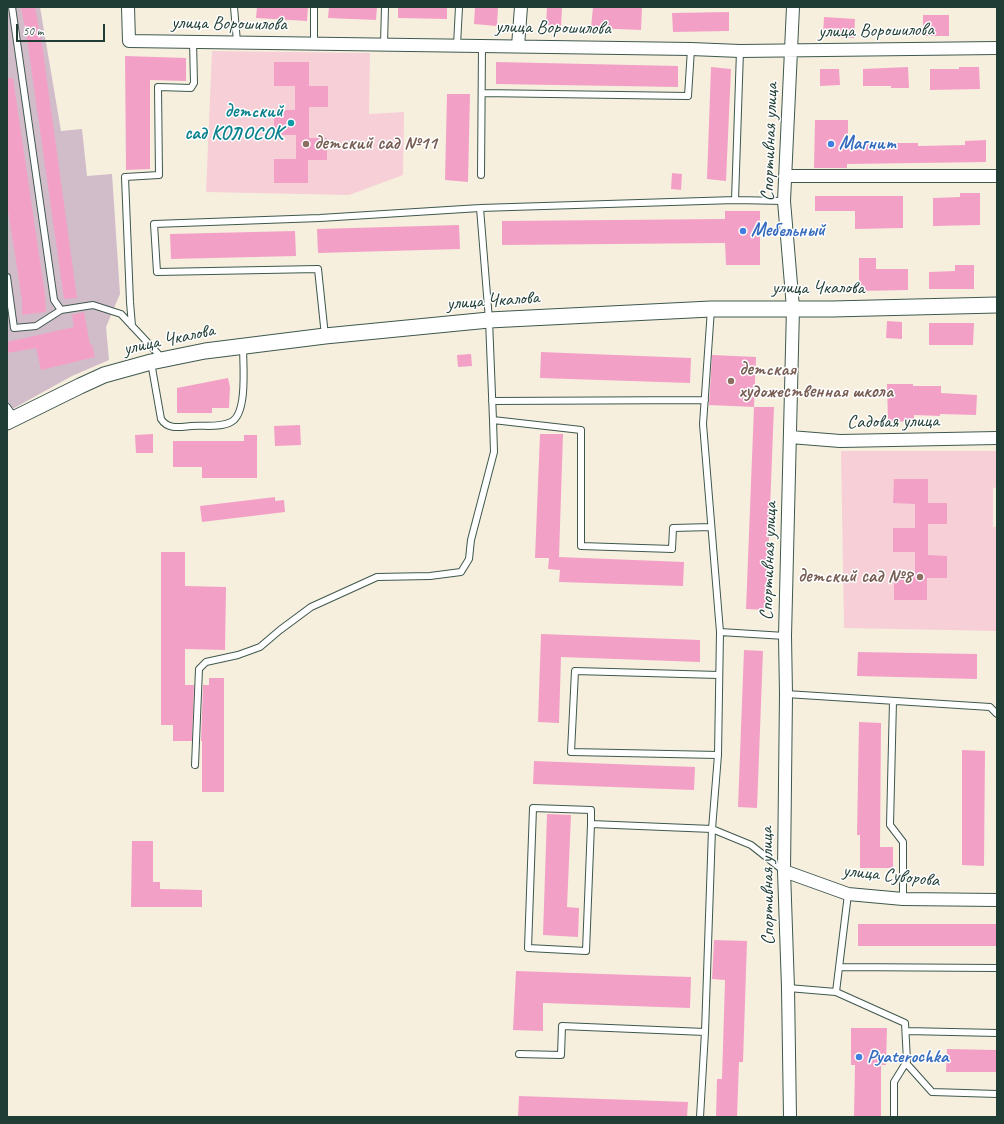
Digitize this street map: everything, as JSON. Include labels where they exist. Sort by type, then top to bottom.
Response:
[{"type":"street","points":[[518,46],[521,7]]},
{"type":"street","name":"Спортивная улица","points":[[790,1117],[784,871],[786,694],[785,636],[793,308],[784,201],[793,7]]},
{"type":"street","name":"улица Ворошилова","points":[[128,13],[129,40],[740,50],[997,48]]},
{"type":"street","points":[[785,176],[997,176]]},
{"type":"street","name":"улица Чкалова","points":[[9,416],[104,375],[157,361],[206,351],[325,336],[489,320],[711,310],[793,308],[840,309],[997,305]]},
{"type":"street","name":"Садовая улица","points":[[790,437],[840,441],[997,438]]},
{"type":"street","name":"улица Суворова","points":[[784,871],[848,894],[902,899],[997,900]]},
{"type":"lane","points":[[12,7],[54,300],[61,310]]},
{"type":"lane","points":[[234,7],[237,42]]},
{"type":"lane","points":[[314,7],[314,43]]},
{"type":"lane","points":[[384,44],[385,7]]},
{"type":"lane","points":[[457,45],[459,7]]},
{"type":"lane","points":[[132,326],[125,177],[159,175],[158,87],[191,88],[194,84],[193,41]]},
{"type":"lane","points":[[481,175],[482,45]]},
{"type":"lane","points":[[482,93],[688,96],[691,49]]},
{"type":"lane","points":[[735,200],[740,50]]},
{"type":"lane","points":[[325,336],[318,269],[157,272],[154,224],[320,218],[480,208],[735,200],[784,201]]},
{"type":"lane","points":[[195,765],[199,669],[206,662],[238,655],[260,647],[311,607],[377,577],[430,576],[461,572],[469,559],[471,540],[494,452],[489,320],[480,208]]},
{"type":"lane","points":[[7,277],[14,328],[36,326],[61,310],[93,305],[121,314],[132,326],[157,361],[161,419],[169,426],[223,425],[232,422],[240,413],[243,404],[242,346]]},
{"type":"lane","points":[[700,1117],[705,1032],[712,829],[718,755],[720,632],[703,424],[711,310]]},
{"type":"lane","points":[[492,401],[705,400]]},
{"type":"lane","points":[[493,420],[581,430],[582,546],[672,549],[672,528],[711,527]]},
{"type":"lane","points":[[720,632],[785,636]]},
{"type":"lane","points":[[718,755],[571,752],[574,671],[719,675]]},
{"type":"lane","points":[[786,694],[990,707],[997,714]]},
{"type":"lane","points":[[893,701],[890,825],[903,842],[902,899]]},
{"type":"lane","points":[[533,808],[592,810],[591,824],[586,950],[528,948],[533,808]]},
{"type":"lane","points":[[591,824],[712,829],[751,845],[784,871]]},
{"type":"lane","points":[[836,992],[848,894]]},
{"type":"lane","points":[[840,967],[997,968]]},
{"type":"lane","points":[[788,988],[836,992],[905,1023],[907,1061],[894,1082],[894,1117]]},
{"type":"lane","points":[[519,1054],[561,1055],[562,1026],[705,1032]]},
{"type":"lane","points":[[906,1030],[997,1033]]},
{"type":"lane","points":[[906,1063],[932,1092],[997,1094]]},
{"type":"shaded area","points":[[7,7],[40,7],[61,131],[82,129],[87,176],[112,174],[120,294],[106,327],[109,360],[72,376],[7,412]]},
{"type":"shaded area","name":"детский сад №11","points":[[212,51],[370,53],[369,114],[404,112],[403,175],[349,195],[206,192]]},
{"type":"shaded area","name":"детский сад №8","points":[[841,451],[997,451],[997,487],[993,488],[993,527],[997,527],[997,631],[844,628]]},
{"type":"building","points":[[21,7],[35,7],[42,44],[77,298],[64,299],[28,46]]},
{"type":"building","points":[[257,7],[308,7],[307,21],[256,18]]},
{"type":"building","points":[[329,7],[377,7],[376,20],[328,18]]},
{"type":"building","points":[[398,7],[447,7],[447,19],[398,18]]},
{"type":"building","points":[[475,7],[498,7],[497,26],[474,24]]},
{"type":"building","points":[[547,7],[562,7],[561,26],[546,25]]},
{"type":"building","points":[[593,7],[642,7],[641,30],[591,28]]},
{"type":"building","points":[[729,12],[729,31],[673,32],[672,13]]},
{"type":"building","points":[[923,15],[949,15],[949,36],[923,36]]},
{"type":"building","points":[[824,17],[855,19],[854,38],[823,37]]},
{"type":"building","points":[[125,56],[186,58],[186,81],[150,80],[150,169],[126,170]]},
{"type":"building","name":"детский сад КОЛОСОК","points":[[274,62],[309,62],[309,86],[328,86],[328,107],[309,107],[309,138],[327,138],[327,160],[308,160],[308,183],[274,183],[274,159],[296,159],[296,135],[274,135],[274,110],[295,110],[295,86],[274,86]]},
{"type":"building","points":[[496,62],[678,66],[678,87],[496,84]]},
{"type":"building","points":[[711,67],[731,69],[726,181],[707,179]]},
{"type":"building","points":[[908,67],[909,88],[891,88],[891,86],[863,86],[863,69]]},
{"type":"building","points":[[959,67],[979,67],[980,89],[930,90],[930,69],[959,69]]},
{"type":"building","points":[[820,69],[839,69],[840,85],[820,86]]},
{"type":"building","points":[[7,78],[13,78],[45,295],[46,312],[22,315],[22,300],[7,204]]},
{"type":"building","points":[[447,94],[470,94],[468,182],[445,180]]},
{"type":"building","points":[[815,120],[848,120],[848,143],[918,143],[918,146],[965,145],[965,141],[986,140],[986,162],[847,164],[847,168],[814,168]]},
{"type":"building","points":[[672,173],[682,174],[681,190],[671,189]]},
{"type":"building","points":[[960,193],[980,193],[980,225],[933,226],[933,198],[960,197]]},
{"type":"building","points":[[815,196],[903,196],[903,228],[855,229],[855,211],[815,211]]},
{"type":"building","points":[[725,211],[760,211],[760,265],[726,265],[725,243],[502,245],[502,221],[725,219]]},
{"type":"building","points":[[459,225],[460,249],[318,253],[317,229]]},
{"type":"building","points":[[295,231],[296,256],[171,259],[170,234]]},
{"type":"building","points":[[859,258],[876,258],[876,269],[908,269],[908,290],[859,291]]},
{"type":"building","points":[[955,265],[974,265],[974,289],[929,289],[929,272],[955,271]]},
{"type":"building","points":[[84,312],[90,345],[92,344],[95,357],[41,370],[36,348],[7,353],[7,342],[74,327],[72,315]]},
{"type":"building","points":[[887,321],[902,322],[902,339],[886,338]]},
{"type":"building","points":[[929,323],[974,323],[973,345],[929,345]]},
{"type":"building","points":[[541,352],[691,358],[690,383],[540,378]]},
{"type":"building","points":[[471,354],[472,366],[458,367],[457,355]]},
{"type":"building","name":"детская художественная школа","points":[[712,355],[756,357],[754,407],[709,405]]},
{"type":"building","points":[[228,378],[230,387],[229,408],[212,408],[212,413],[177,413],[177,388]]},
{"type":"building","points":[[887,384],[941,386],[941,393],[977,395],[976,415],[914,415],[914,421],[888,422]]},
{"type":"building","points":[[754,407],[774,407],[766,610],[746,609]]},
{"type":"building","points":[[300,425],[301,445],[275,446],[274,426]]},
{"type":"building","points":[[153,434],[153,453],[136,453],[135,435]]},
{"type":"building","points":[[540,434],[563,434],[559,557],[684,562],[683,586],[559,582],[560,570],[548,569],[549,558],[535,558]]},
{"type":"building","points":[[244,435],[257,435],[257,478],[202,478],[202,467],[173,467],[173,441],[244,441]]},
{"type":"building","points":[[894,479],[928,479],[928,503],[947,503],[947,524],[928,524],[928,555],[947,556],[947,578],[927,578],[927,600],[894,600],[894,576],[915,576],[915,552],[893,552],[893,528],[915,528],[915,504],[893,503]]},
{"type":"building","points":[[275,497],[275,501],[284,500],[285,512],[202,522],[200,506]]},
{"type":"building","points":[[161,552],[185,552],[185,586],[226,587],[225,650],[185,649],[185,685],[194,685],[192,741],[173,741],[173,725],[161,725]]},
{"type":"building","points":[[541,634],[700,640],[700,662],[561,657],[559,723],[538,722]]},
{"type":"building","points":[[744,650],[763,651],[757,808],[738,807]]},
{"type":"building","points":[[858,652],[977,654],[977,679],[857,676]]},
{"type":"building","points":[[209,678],[224,678],[224,792],[202,792],[201,741],[203,685],[209,685]]},
{"type":"building","points":[[859,722],[881,723],[880,847],[893,847],[893,868],[860,868],[860,835],[857,835]]},
{"type":"building","points":[[962,750],[985,751],[984,866],[962,865]]},
{"type":"building","points":[[534,761],[695,767],[694,790],[533,784]]},
{"type":"building","points":[[547,814],[571,815],[567,907],[579,908],[578,937],[543,935]]},
{"type":"building","points":[[132,841],[153,841],[153,882],[160,882],[160,889],[202,890],[202,907],[131,907]]},
{"type":"building","points":[[858,924],[997,924],[997,946],[858,946]]},
{"type":"building","points":[[714,940],[747,941],[743,1062],[739,1062],[737,1117],[716,1117],[717,1079],[722,1079],[725,980],[712,979]]},
{"type":"building","points":[[516,971],[691,977],[690,1008],[543,1003],[543,1031],[513,1030]]},
{"type":"building","points":[[851,1028],[887,1028],[886,1065],[881,1065],[881,1117],[854,1117],[855,1065],[851,1065]]},
{"type":"building","points":[[947,1049],[997,1050],[997,1072],[946,1072]]},
{"type":"building","points":[[519,1096],[688,1102],[687,1117],[518,1117]]},
{"type":"place","name":"детский сад КОЛОСОК","points":[[291,123]]},
{"type":"place","name":"детский сад №11","points":[[306,144]]},
{"type":"place","name":"Магнит","points":[[831,144]]},
{"type":"place","name":"Мебельный","points":[[743,231]]},
{"type":"place","name":"детская художественная школа","points":[[731,381]]},
{"type":"place","name":"детский сад №8","points":[[920,577]]},
{"type":"place","name":"Pyaterochka","points":[[859,1057]]}]
